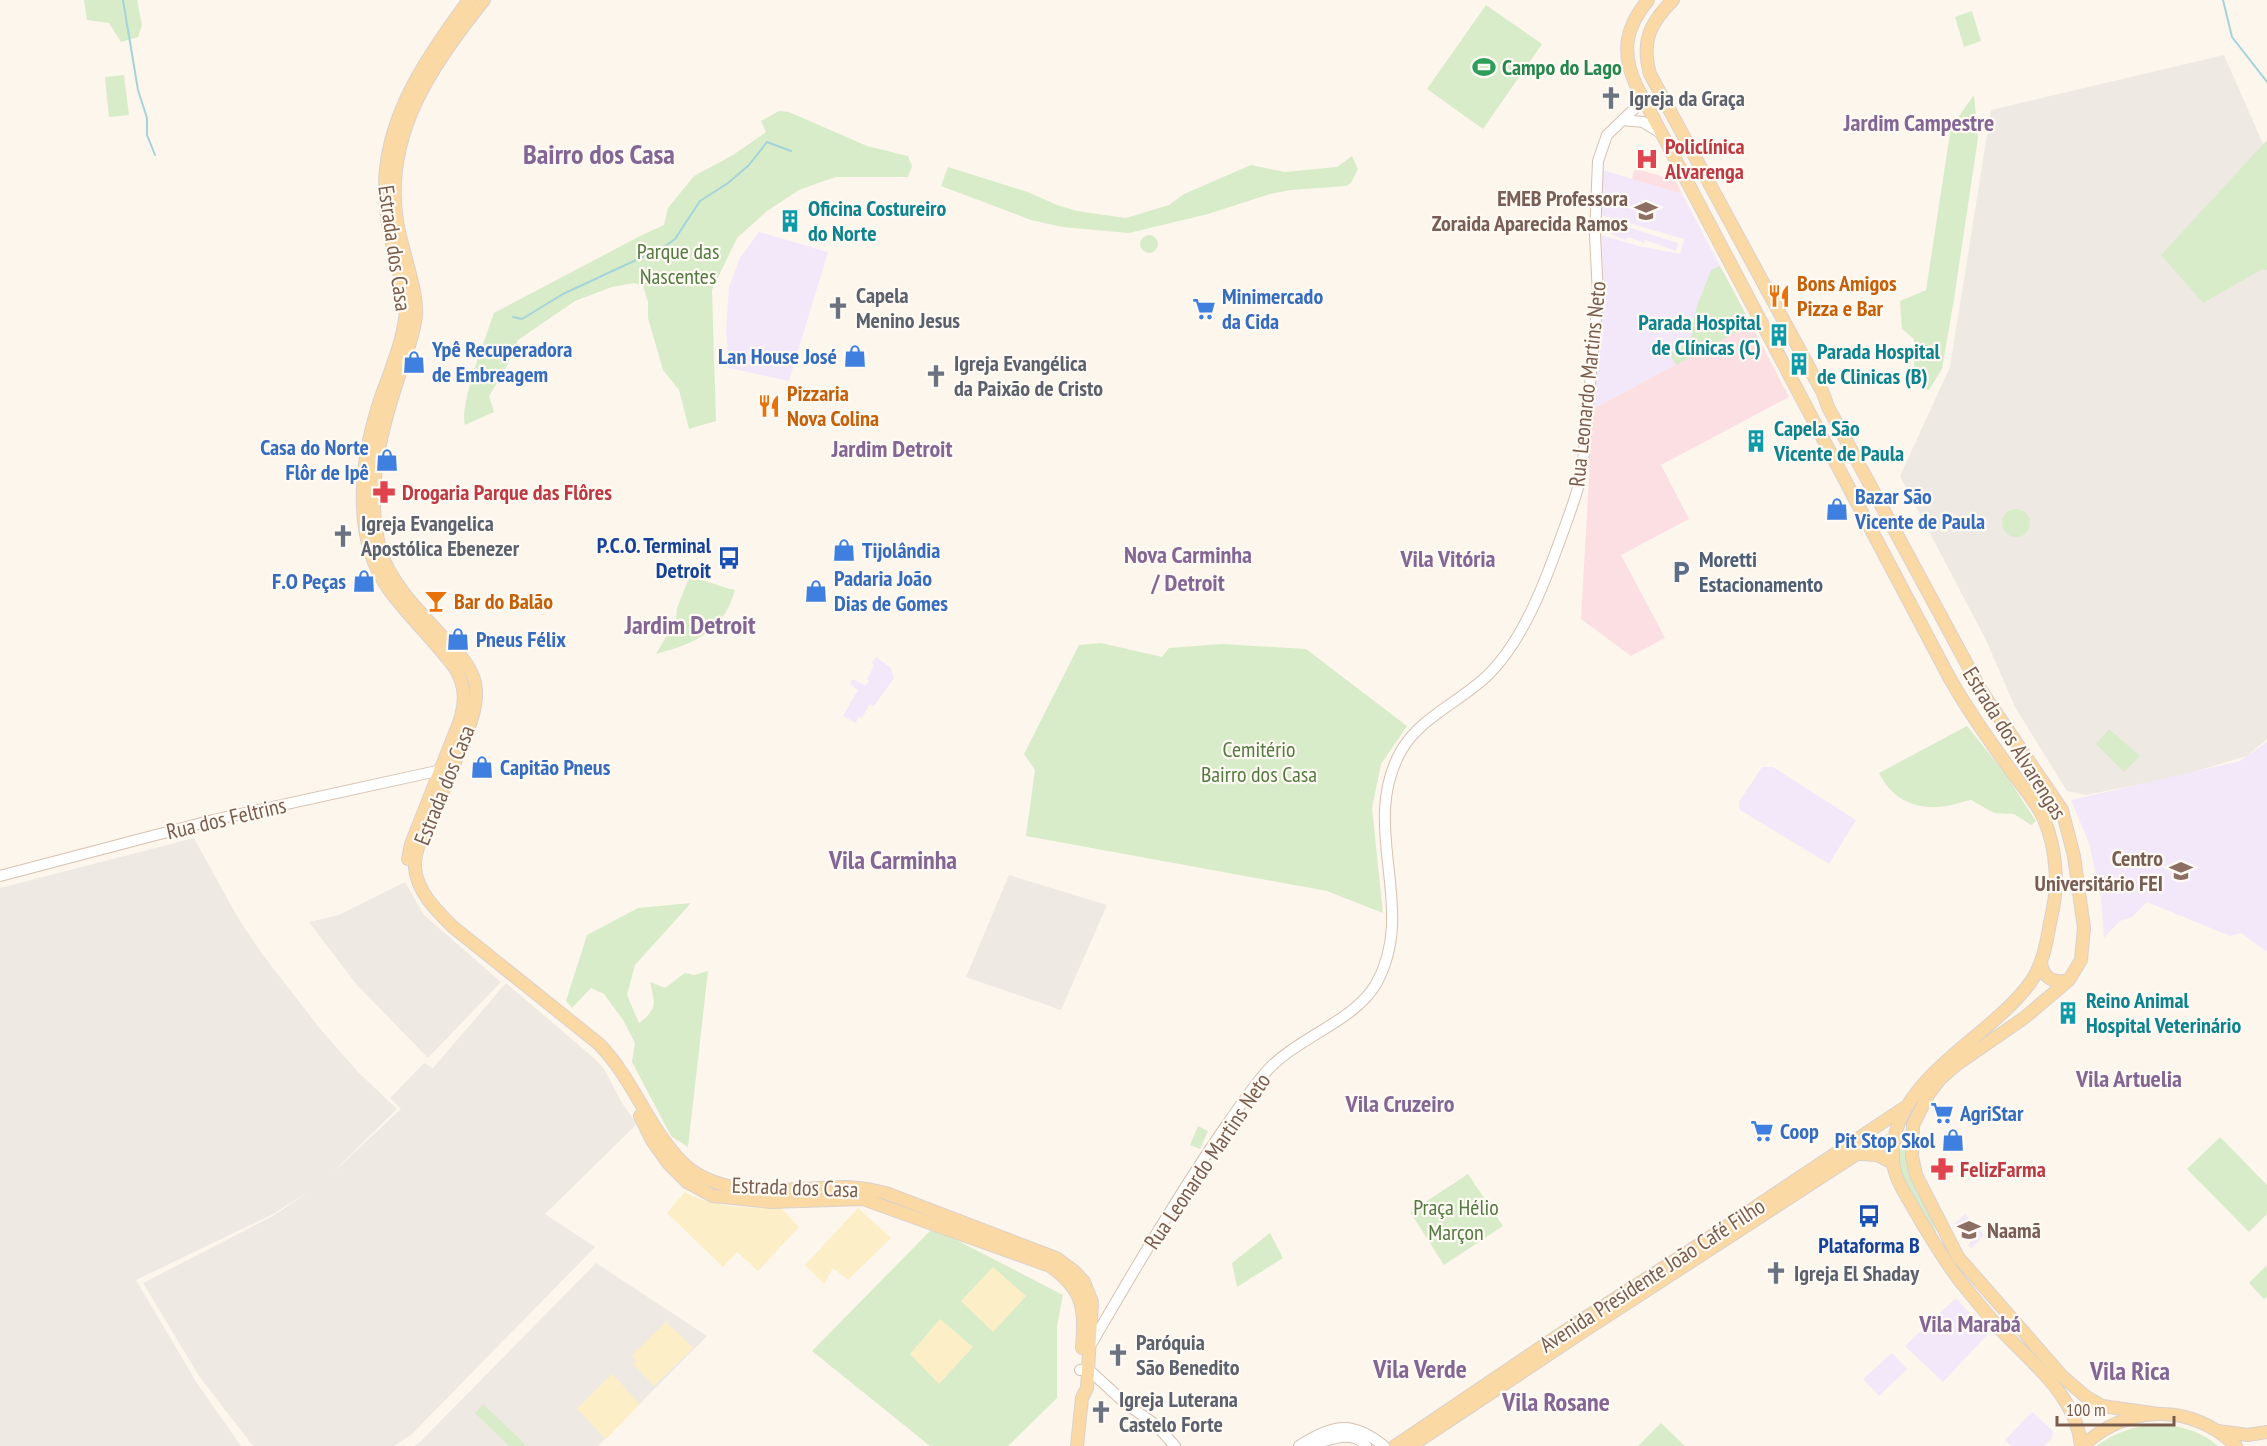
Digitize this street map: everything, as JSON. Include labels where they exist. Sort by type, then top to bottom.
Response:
[{"type":"main road","name":"Estrada dos Casa","points":[[470,0],[426,59],[396,123],[386,167],[386,209],[416,313],[383,428],[374,471],[373,504],[381,551],[393,579],[468,665],[476,687],[476,700],[469,726],[411,844],[408,856],[410,874],[422,901],[454,936],[594,1047],[615,1073],[653,1142],[668,1163],[687,1182],[713,1196],[728,1198],[783,1202],[863,1199],[1050,1266],[1070,1281],[1076,1289],[1082,1309],[1084,1369]]},
{"type":"main road","name":"Estrada dos Casa","points":[[410,297],[396,218],[396,166],[400,144],[408,120],[433,70],[484,0]]},
{"type":"main road","name":"Estrada dos Alvarengas","points":[[1648,0],[1629,30],[1627,44],[1629,69],[1641,96],[1968,711],[2043,818],[2054,861],[2056,898],[2041,961],[2033,979],[2010,1006],[1933,1072],[1910,1104],[1898,1126],[1894,1140],[1893,1163],[1904,1191],[1937,1249],[1959,1280],[2001,1330],[2057,1389],[2070,1412],[2082,1446]]},
{"type":"main road","name":"Estrada dos Alvarengas","points":[[1673,0],[1660,15],[1646,44],[1646,58],[1650,74],[1989,704],[2062,810],[2074,856],[2084,928],[2083,951],[2076,970],[2068,980],[2024,1018],[1948,1072],[1928,1095],[1913,1125],[1912,1156],[1916,1175],[1958,1257],[2050,1362],[2085,1396],[2107,1407],[2192,1419],[2218,1431]]},
{"type":"main road","points":[[1874,535],[1892,526]]},
{"type":"main road","points":[[1905,594],[1920,578]]},
{"type":"main road","name":"Estrada dos Casa","points":[[446,769],[416,856],[417,874],[429,900],[453,927],[599,1044],[620,1067],[661,1136],[689,1168],[708,1180],[744,1188],[805,1190],[846,1187],[865,1188],[886,1193],[1056,1258],[1084,1281],[1091,1295],[1090,1346],[1084,1369]]},
{"type":"main road","points":[[2056,898],[2069,896],[2076,900],[2081,909]]},
{"type":"main road","points":[[2041,961],[2042,970],[2050,980],[2056,982],[2068,980]]},
{"type":"main road","name":"Avenida Presidente João Café Filho","points":[[1395,1446],[1910,1104]]},
{"type":"main road","name":"Avenida Presidente João Café Filho","points":[[1411,1446],[1857,1154],[1894,1140],[1913,1125]]},
{"type":"main road","points":[[1857,1154],[1877,1155],[1893,1163]]},
{"type":"main road","points":[[1937,1249],[1946,1250],[1958,1257]]},
{"type":"main road","points":[[1077,1446],[1082,1398],[1078,1387],[1084,1369]]},
{"type":"main road","points":[[2082,1446],[2096,1434],[2119,1421],[2159,1414]]},
{"type":"main road","points":[[2218,1431],[2248,1435],[2267,1432]]},
{"type":"main road","points":[[2218,1431],[2236,1446]]},
{"type":"street","name":"Rua Leonardo Martins Neto","points":[[1090,1346],[1181,1191],[1254,1086],[1279,1058],[1362,1003],[1382,971],[1392,933],[1393,895],[1385,839],[1384,801],[1401,752],[1420,728],[1488,675],[1507,653],[1541,589],[1578,489],[1583,463],[1598,296],[1595,236],[1598,161],[1607,135],[1633,110],[1641,96]]},
{"type":"street","points":[[1623,120],[1642,122],[1659,132]]},
{"type":"street","name":"Rua dos Feltrins","points":[[0,876],[213,820],[446,769]]},
{"type":"street","points":[[1084,1369],[1156,1425],[1175,1446]]},
{"type":"street","points":[[1300,1446],[1308,1439],[1350,1427],[1364,1431],[1384,1446]]},
{"type":"street","points":[[1300,1446],[1350,1436],[1358,1438],[1366,1446]]},
{"type":"shaded area","points":[[2224,55],[2267,153],[2267,739],[2247,756],[2180,776],[2086,795],[2067,791],[2015,707],[1986,640],[1900,476],[1950,367],[1991,110]]},
{"type":"shaded area","points":[[1635,168],[1676,181],[1682,194],[1632,179]]},
{"type":"shaded area","points":[[1603,170],[1682,194],[1751,324],[1593,409],[1604,288],[1601,235],[1638,246],[1680,254],[1684,239],[1601,215]]},
{"type":"shaded area","points":[[1615,223],[1678,243],[1676,251],[1645,240],[1644,243],[1628,237],[1625,240],[1611,234]]},
{"type":"shaded area","points":[[759,232],[828,252],[789,381],[729,368],[726,331],[729,287],[740,258]]},
{"type":"shaded area","points":[[1751,324],[1789,397],[1661,465],[1689,519],[1621,555],[1665,638],[1631,656],[1581,619],[1593,409]]},
{"type":"shaded area","points":[[876,657],[891,668],[894,678],[874,706],[870,704],[862,718],[858,717],[856,723],[843,716],[858,690],[850,684],[853,679],[865,686],[869,681],[867,679]]},
{"type":"shaded area","name":"Centro Universitário FEI","points":[[2267,742],[2267,952],[2241,933],[2230,936],[2147,902],[2132,917],[2120,921],[2104,938],[2101,898],[2089,843],[2071,800],[2240,761]]},
{"type":"shaded area","points":[[1762,767],[1773,767],[1856,820],[1829,864],[1740,810],[1739,802]]},
{"type":"shaded area","points":[[194,838],[238,918],[263,955],[321,1030],[358,1072],[397,1109],[326,1179],[401,1109],[390,1098],[424,1063],[433,1068],[506,983],[595,1059],[604,1069],[622,1103],[637,1124],[545,1214],[595,1247],[411,1435],[394,1446],[253,1446],[199,1376],[143,1283],[273,1216],[310,1191],[273,1214],[136,1280],[197,1383],[241,1446],[0,1446],[0,888]]},
{"type":"shaded area","points":[[1009,875],[1107,905],[1061,1010],[966,977]]},
{"type":"shaded area","points":[[405,882],[424,915],[501,982],[428,1058],[356,984],[309,922],[339,915]]},
{"type":"shaded area","name":"Naamã","points":[[1965,1214],[1984,1235],[1971,1249],[1968,1245],[1971,1241],[1954,1224]]},
{"type":"shaded area","points":[[596,1263],[707,1336],[598,1446],[414,1446],[420,1442]]},
{"type":"shaded area","points":[[1956,1298],[1988,1334],[1943,1382],[1905,1346]]},
{"type":"shaded area","points":[[1892,1353],[1907,1369],[1879,1396],[1863,1379]]},
{"type":"shaded area","points":[[2032,1412],[2053,1431],[2052,1438],[2044,1446],[2011,1446],[2005,1440]]},
{"type":"green space","points":[[84,0],[137,0],[142,25],[138,37],[121,42],[109,23],[87,20]]},
{"type":"green space","name":"Campo do Lago","points":[[1486,5],[1542,44],[1483,129],[1427,89]]},
{"type":"green space","points":[[1972,11],[1981,41],[1964,47],[1955,17]]},
{"type":"green space","points":[[124,75],[129,115],[109,117],[105,77]]},
{"type":"green space","points":[[1974,95],[1978,138],[1954,299],[1942,369],[1929,390],[1914,384],[1914,339],[1902,329],[1900,301],[1926,290],[1951,127]]},
{"type":"green space","name":"Parque das Nascentes","points":[[779,111],[789,112],[867,146],[908,156],[912,166],[908,177],[836,177],[799,190],[767,211],[737,238],[712,290],[716,421],[689,429],[679,390],[663,370],[648,318],[648,302],[643,286],[634,283],[612,287],[575,301],[518,340],[507,366],[489,396],[494,412],[465,425],[464,415],[469,387],[494,313],[664,225],[668,208],[694,176],[733,155],[766,132],[761,121]]},
{"type":"green space","points":[[2267,140],[2267,270],[2261,270],[2203,303],[2161,255]]},
{"type":"green space","points":[[1352,156],[1358,169],[1351,183],[1346,186],[1290,190],[1270,194],[1208,214],[1129,233],[1062,227],[1031,220],[941,186],[948,167],[1028,192],[1077,211],[1126,218],[1169,205],[1184,194],[1251,165],[1285,172],[1337,167]]},
{"type":"green space","points":[[1145,235],[1153,235],[1158,240],[1156,251],[1145,253],[1140,248],[1140,240]]},
{"type":"green space","points":[[1720,266],[1751,324],[1676,365],[1669,353],[1686,344],[1690,339],[1697,307],[1711,270]]},
{"type":"green space","points":[[2016,509],[2026,513],[2030,523],[2026,533],[2016,537],[2006,533],[2002,523],[2006,513]]},
{"type":"green space","points":[[689,578],[735,590],[730,604],[715,626],[706,634],[683,646],[656,654],[676,620],[677,608]]},
{"type":"green space","name":"Cemitério Bairro dos Casa","points":[[1101,643],[1162,657],[1169,648],[1222,644],[1306,649],[1407,726],[1381,764],[1372,808],[1383,913],[1327,891],[1026,836],[1035,770],[1024,754],[1079,645]]},
{"type":"green space","points":[[1967,726],[2004,772],[2036,821],[2031,825],[2014,814],[1994,813],[1971,800],[1941,807],[1919,806],[1900,798],[1885,783],[1879,773]]},
{"type":"green space","points":[[2109,729],[2140,756],[2124,772],[2096,744]]},
{"type":"green space","points":[[691,903],[635,965],[627,995],[639,1023],[649,1014],[654,1005],[650,982],[665,988],[685,973],[694,975],[708,971],[688,1147],[671,1136],[632,1062],[635,1043],[623,1020],[604,994],[591,988],[572,1008],[566,1001],[587,935],[638,908]]},
{"type":"green space","points":[[1198,1126],[1208,1131],[1200,1149],[1190,1145]]},
{"type":"green space","points":[[2220,1137],[2267,1185],[2267,1214],[2249,1232],[2187,1169]]},
{"type":"green space","points":[[1906,1147],[1915,1181],[1933,1221],[1936,1232],[1933,1234],[1898,1172],[1896,1151]]},
{"type":"green space","name":"Praça Hélio Marçon","points":[[1468,1174],[1503,1226],[1444,1265],[1410,1212]]},
{"type":"green space","points":[[933,1228],[1063,1295],[1057,1326],[1057,1398],[1008,1446],[930,1446],[812,1351]]},
{"type":"green space","points":[[1270,1233],[1283,1258],[1237,1287],[1232,1263]]},
{"type":"green space","points":[[2267,1265],[2267,1297],[2264,1299],[2249,1283]]},
{"type":"green space","points":[[483,1404],[527,1446],[509,1446],[475,1413]]},
{"type":"green space","points":[[1661,1423],[1685,1446],[1638,1446]]},
{"type":"green space","points":[[2154,1424],[2188,1429],[2218,1446],[2096,1446],[2124,1431]]},
{"type":"sand","points":[[685,1192],[696,1198],[720,1204],[781,1208],[799,1227],[758,1271],[737,1252],[723,1267],[667,1213]]},
{"type":"sand","points":[[858,1208],[891,1238],[848,1280],[833,1268],[824,1284],[805,1265]]},
{"type":"sand","points":[[993,1267],[1026,1296],[993,1332],[961,1301]]},
{"type":"sand","points":[[940,1319],[973,1347],[939,1384],[910,1354]]},
{"type":"sand","points":[[666,1322],[693,1348],[654,1386],[633,1364],[636,1361],[632,1355]]},
{"type":"sand","points":[[612,1374],[640,1404],[606,1439],[577,1409]]},
{"type":"waterway","points":[[123,0],[138,90],[147,118],[147,135],[155,155]]},
{"type":"waterway","points":[[2223,0],[2232,37],[2267,82]]},
{"type":"waterway","points":[[513,317],[522,319],[563,294],[664,247],[675,239],[700,201],[728,183],[749,165],[767,142],[791,151]]},
{"type":"place","name":"Campo do Lago","points":[[1484,67]]},
{"type":"place","name":"Igreja da Graça","points":[[1611,98]]},
{"type":"place","name":"Policlínica Alvarenga","points":[[1647,159]]},
{"type":"place","name":"EMEB Professora Zoraida Aparecida Ramos","points":[[1646,211]]},
{"type":"place","name":"Oficina Costureiro do Norte","points":[[790,221]]},
{"type":"place","name":"Bons Amigos Pizza e Bar","points":[[1779,296]]},
{"type":"place","name":"Capela Menino Jesus","points":[[838,308]]},
{"type":"place","name":"Minimercado da Cida","points":[[1204,309]]},
{"type":"place","name":"Parada Hospital de Clínicas (C)","points":[[1779,335]]},
{"type":"place","name":"Lan House José","points":[[855,356]]},
{"type":"place","name":"Ypê Recuperadora de Embreagem","points":[[414,362]]},
{"type":"place","name":"Parada Hospital de Clinicas (B)","points":[[1799,364]]},
{"type":"place","name":"Igreja Evangélica da Paixão de Cristo","points":[[936,376]]},
{"type":"place","name":"Pizzaria Nova Colina","points":[[769,406]]},
{"type":"place","name":"Capela São Vicente de Paula","points":[[1756,441]]},
{"type":"place","name":"Casa do Norte Flôr de Ipê","points":[[387,460]]},
{"type":"place","name":"Drogaria Parque das Flôres","points":[[384,492]]},
{"type":"place","name":"Bazar São Vicente de Paula","points":[[1837,509]]},
{"type":"place","name":"Igreja Evangelica Apostólica Ebenezer","points":[[343,536]]},
{"type":"place","name":"Tijolândia","points":[[844,550]]},
{"type":"place","name":"P.C.O. Terminal Detroit","points":[[729,558]]},
{"type":"place","name":"Moretti Estacionamento","points":[[1681,572]]},
{"type":"place","name":"F.O Peças","points":[[364,581]]},
{"type":"place","name":"Padaria João Dias de Gomes","points":[[816,591]]},
{"type":"place","name":"Bar do Balão","points":[[436,601]]},
{"type":"place","name":"Pneus Félix","points":[[458,639]]},
{"type":"place","name":"Capitão Pneus","points":[[482,767]]},
{"type":"place","name":"Centro Universitário FEI","points":[[2181,871]]},
{"type":"place","name":"Reino Animal Hospital Veterinário","points":[[2068,1013]]},
{"type":"place","name":"AgriStar","points":[[1942,1113]]},
{"type":"place","name":"Coop","points":[[1762,1131]]},
{"type":"place","name":"Pit Stop Skol","points":[[1953,1140]]},
{"type":"place","name":"FelizFarma","points":[[1942,1169]]},
{"type":"place","name":"Plataforma B","points":[[1869,1216]]},
{"type":"place","name":"Naamã","points":[[1969,1230]]},
{"type":"place","name":"Igreja El Shaday","points":[[1776,1273]]},
{"type":"place","name":"Paróquia São Benedito","points":[[1118,1355]]},
{"type":"place","name":"Igreja Luterana Castelo Forte","points":[[1101,1412]]},
{"type":"district","name":"Jardim Campestre","points":[[1919,122]]},
{"type":"district","name":"Bairro dos Casa","points":[[599,153]]},
{"type":"district","name":"Jardim Detroit","points":[[892,448]]},
{"type":"district","name":"Vila Vitória","points":[[1448,558]]},
{"type":"district","name":"Nova Carminha / Detroit","points":[[1188,568]]},
{"type":"district","name":"Jardim Detroit","points":[[690,624]]},
{"type":"district","name":"Vila Carminha","points":[[893,859]]},
{"type":"district","name":"Vila Artuelia","points":[[2129,1078]]},
{"type":"district","name":"Vila Cruzeiro","points":[[1400,1103]]},
{"type":"district","name":"Vila Marabá","points":[[1970,1323]]},
{"type":"district","name":"Vila Verde","points":[[1420,1368]]},
{"type":"district","name":"Vila Rica","points":[[2130,1370]]},
{"type":"district","name":"Vila Rosane","points":[[1556,1401]]}]
